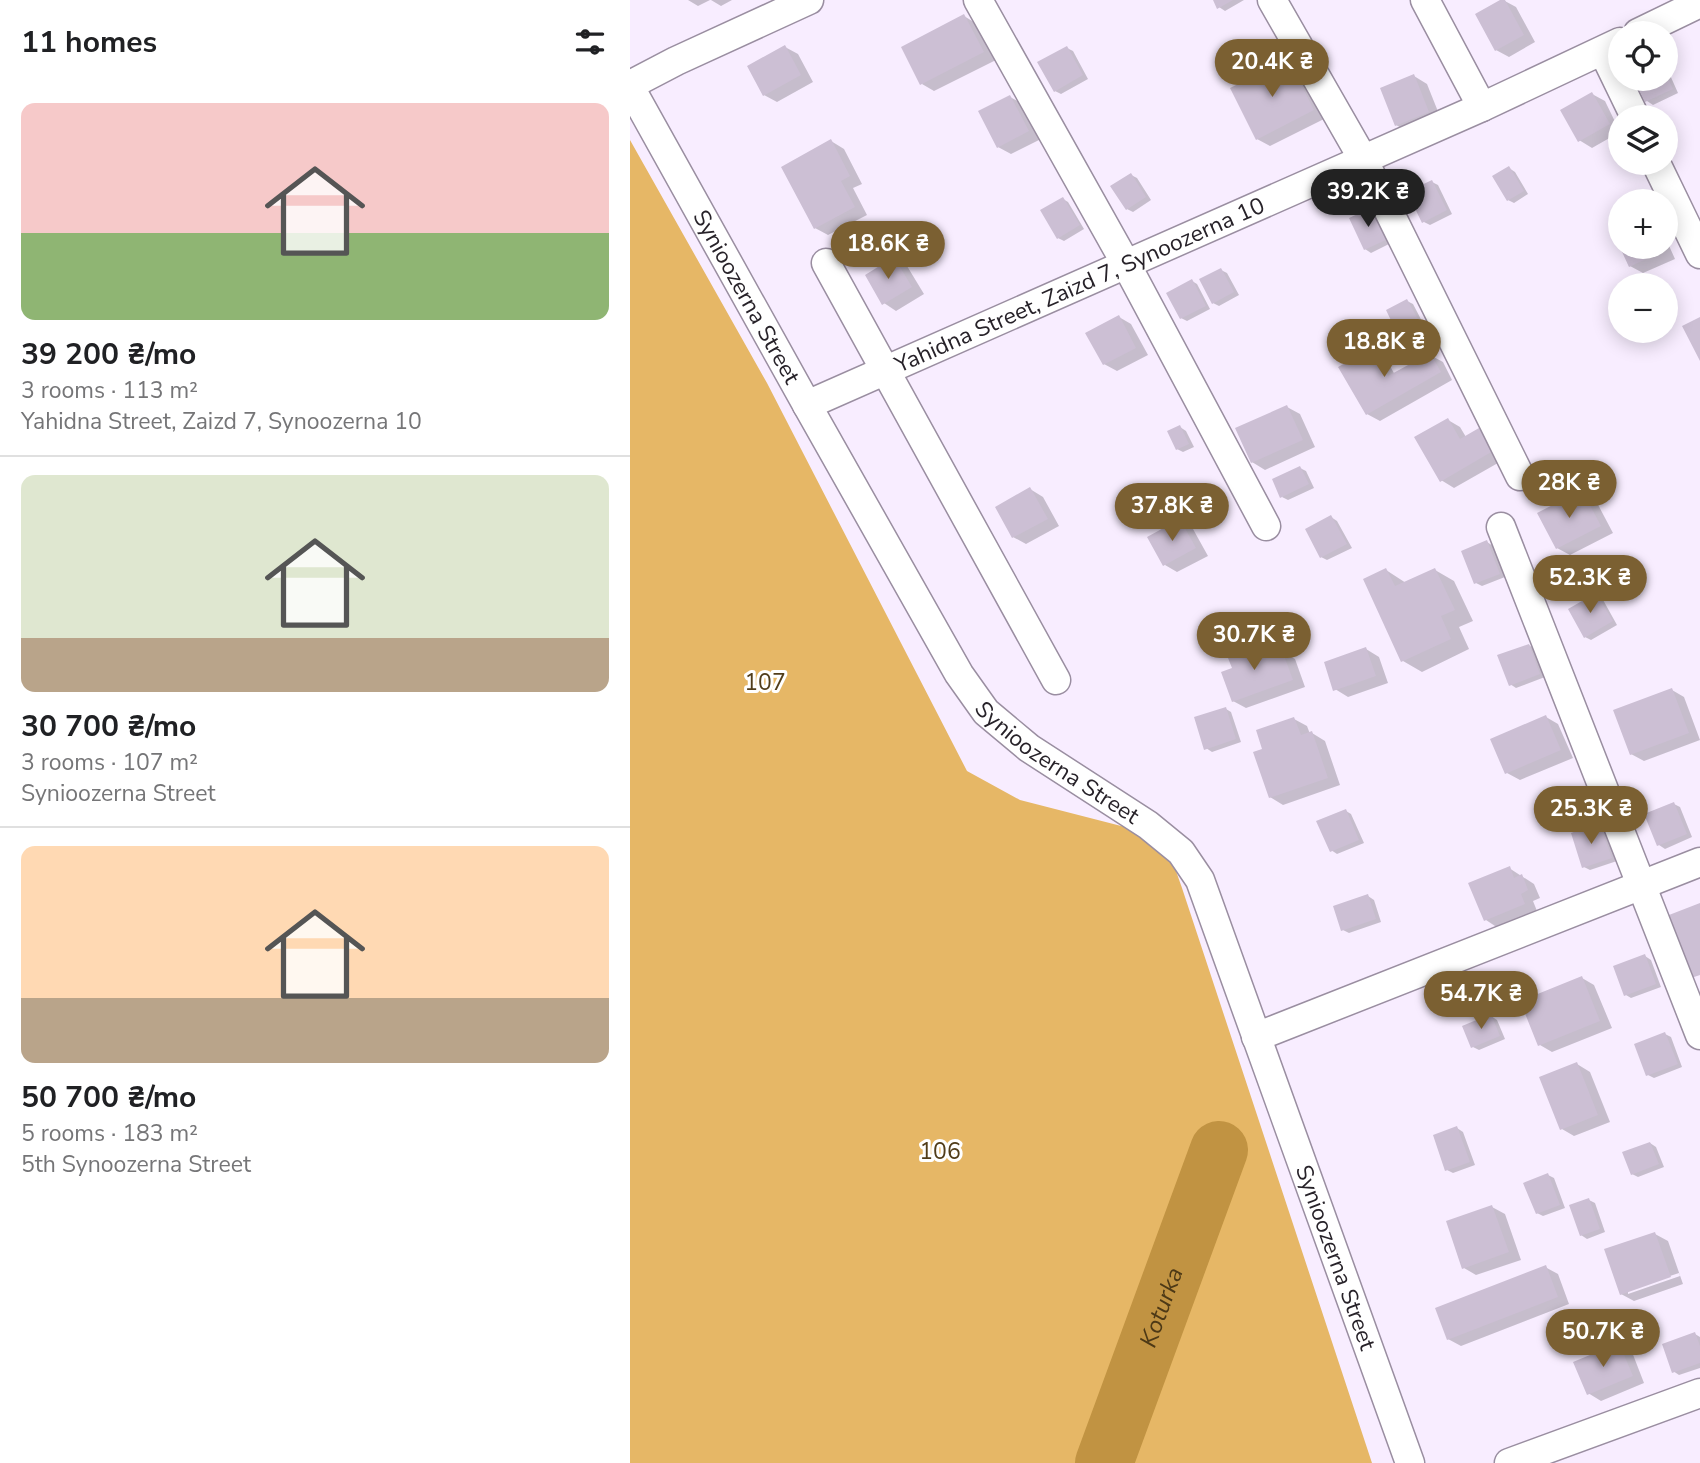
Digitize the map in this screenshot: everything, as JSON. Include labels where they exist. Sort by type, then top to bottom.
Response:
[{"type":"street","points":[[630,86],[676,61],[809,0]]},
{"type":"street","points":[[978,0],[1126,264],[1266,526]]},
{"type":"street","points":[[1272,0],[1363,159],[1520,476]]},
{"type":"street","points":[[1425,0],[1482,107]]},
{"type":"street","points":[[1663,21],[1700,3]]},
{"type":"street","name":"Yahidna Street, Zaizd 7, Synoozerna 10","points":[[807,405],[1482,107],[1608,48]]},
{"type":"street","name":"Synioozerna Street","points":[[630,86],[959,674],[986,712],[1029,748],[1148,825],[1181,852],[1200,880],[1410,1463]]},
{"type":"street","points":[[1662,175],[1700,254]]},
{"type":"street","points":[[826,264],[1056,680]]},
{"type":"street","points":[[1501,527],[1700,1035]]},
{"type":"street","points":[[1256,1037],[1700,863]]},
{"type":"street","points":[[1509,1463],[1700,1393]]},
{"type":"green space","name":"106","points":[[630,140],[767,383],[967,771],[1020,800],[1164,837],[1372,1463],[630,1463]]},
{"type":"building","points":[[1213,0],[1233,0],[1217,9]]},
{"type":"building","points":[[1500,0],[1505,0],[1524,35],[1495,51],[1475,14]]},
{"type":"building","points":[[964,14],[984,52],[920,85],[901,47]]},
{"type":"building","points":[[785,45],[801,75],[763,96],[747,66]]},
{"type":"building","points":[[1067,46],[1083,75],[1054,92],[1037,62]]},
{"type":"building","points":[[1288,59],[1314,110],[1256,140],[1230,88]]},
{"type":"building","points":[[1414,74],[1429,112],[1395,126],[1380,88]]},
{"type":"building","points":[[1640,91],[1669,91],[1645,102]]},
{"type":"building","points":[[1592,92],[1608,125],[1578,142],[1560,110]]},
{"type":"building","points":[[1010,95],[1029,131],[997,148],[978,111]]},
{"type":"building","points":[[831,139],[850,176],[841,181],[855,207],[814,229],[781,167]]},
{"type":"building","points":[[1509,166],[1524,191],[1507,201],[1492,176]]},
{"type":"building","points":[[1131,173],[1146,197],[1126,210],[1110,186]]},
{"type":"building","points":[[1432,180],[1447,210],[1422,223],[1407,192]]},
{"type":"building","points":[[1063,197],[1080,225],[1057,239],[1040,210]]},
{"type":"building","points":[[1373,207],[1388,239],[1364,250],[1349,218]]},
{"type":"building","points":[[894,257],[912,287],[882,305],[865,275]]},
{"type":"building","points":[[1625,259],[1646,259],[1629,267]]},
{"type":"building","points":[[1221,268],[1234,292],[1212,304],[1199,279]]},
{"type":"building","points":[[1192,279],[1206,306],[1180,319],[1166,293]]},
{"type":"building","points":[[1407,299],[1420,323],[1398,335],[1386,310]]},
{"type":"building","points":[[1119,315],[1136,348],[1103,365],[1085,333]]},
{"type":"building","points":[[1700,317],[1700,361],[1682,326]]},
{"type":"building","points":[[1372,348],[1388,376],[1430,353],[1441,372],[1366,415],[1338,367]]},
{"type":"building","points":[[1287,405],[1303,440],[1251,463],[1235,428]]},
{"type":"building","points":[[1448,418],[1460,439],[1479,428],[1493,451],[1440,482],[1414,437]]},
{"type":"building","points":[[1180,425],[1189,444],[1176,450],[1167,431]]},
{"type":"building","points":[[1300,466],[1309,484],[1280,498],[1272,479]]},
{"type":"building","points":[[1030,487],[1048,519],[1012,538],[995,507]]},
{"type":"building","points":[[1582,490],[1601,526],[1556,549],[1537,513]]},
{"type":"building","points":[[1331,515],[1347,544],[1320,558],[1305,529]]},
{"type":"building","points":[[1180,519],[1196,548],[1163,566],[1147,537]]},
{"type":"building","points":[[1487,540],[1500,574],[1474,584],[1461,551]]},
{"type":"building","points":[[1386,568],[1395,586],[1435,568],[1455,610],[1441,616],[1451,639],[1401,662],[1363,579]]},
{"type":"building","points":[[1596,593],[1613,621],[1584,638],[1568,609]]},
{"type":"building","points":[[1255,643],[1260,658],[1282,650],[1293,680],[1232,702],[1221,672],[1232,668],[1226,653]]},
{"type":"building","points":[[1529,644],[1540,674],[1509,686],[1497,655]]},
{"type":"building","points":[[1366,647],[1376,676],[1333,691],[1324,662]]},
{"type":"building","points":[[1672,688],[1689,733],[1630,755],[1613,710]]},
{"type":"building","points":[[1226,707],[1236,739],[1204,750],[1194,717]]},
{"type":"building","points":[[1546,715],[1561,750],[1505,774],[1490,739]]},
{"type":"building","points":[[1294,717],[1301,735],[1312,731],[1328,778],[1269,798],[1253,752],[1262,749],[1256,730]]},
{"type":"building","points":[[1674,802],[1687,834],[1657,846],[1644,814]]},
{"type":"building","points":[[1346,809],[1359,840],[1330,852],[1316,821]]},
{"type":"building","points":[[1599,823],[1612,858],[1582,868],[1571,833]]},
{"type":"building","points":[[1510,866],[1514,878],[1522,874],[1528,890],[1521,894],[1525,904],[1484,921],[1468,883]]},
{"type":"building","points":[[1368,894],[1376,919],[1341,931],[1333,906]]},
{"type":"building","points":[[1700,903],[1700,975],[1691,978],[1669,915]]},
{"type":"building","points":[[1645,954],[1656,984],[1624,996],[1613,966]]},
{"type":"building","points":[[1582,976],[1600,1021],[1538,1046],[1520,1001]]},
{"type":"building","points":[[1491,1014],[1500,1036],[1471,1048],[1462,1026]]},
{"type":"building","points":[[1665,1032],[1678,1064],[1646,1076],[1634,1044]]},
{"type":"building","points":[[1577,1062],[1598,1115],[1560,1130],[1539,1077]]},
{"type":"building","points":[[1457,1126],[1470,1162],[1445,1171],[1433,1135]]},
{"type":"building","points":[[1650,1142],[1659,1164],[1631,1175],[1622,1152]]},
{"type":"building","points":[[1548,1173],[1560,1205],[1536,1214],[1523,1183]]},
{"type":"building","points":[[1589,1198],[1600,1229],[1580,1236],[1569,1205]]},
{"type":"building","points":[[1492,1205],[1509,1252],[1462,1269],[1446,1221]]},
{"type":"building","points":[[1655,1232],[1671,1277],[1620,1295],[1604,1249]]},
{"type":"building","points":[[1546,1265],[1558,1297],[1447,1340],[1435,1308]]},
{"type":"building","points":[[1695,1332],[1700,1346],[1700,1363],[1672,1373],[1662,1344]]},
{"type":"building","points":[[1619,1343],[1633,1376],[1587,1395],[1573,1362]]},
{"type":"waterway","name":"Koturka","points":[[1104,1463],[1219,1150]]},
{"type":"park label","name":"107","points":[[765,682]]}]
